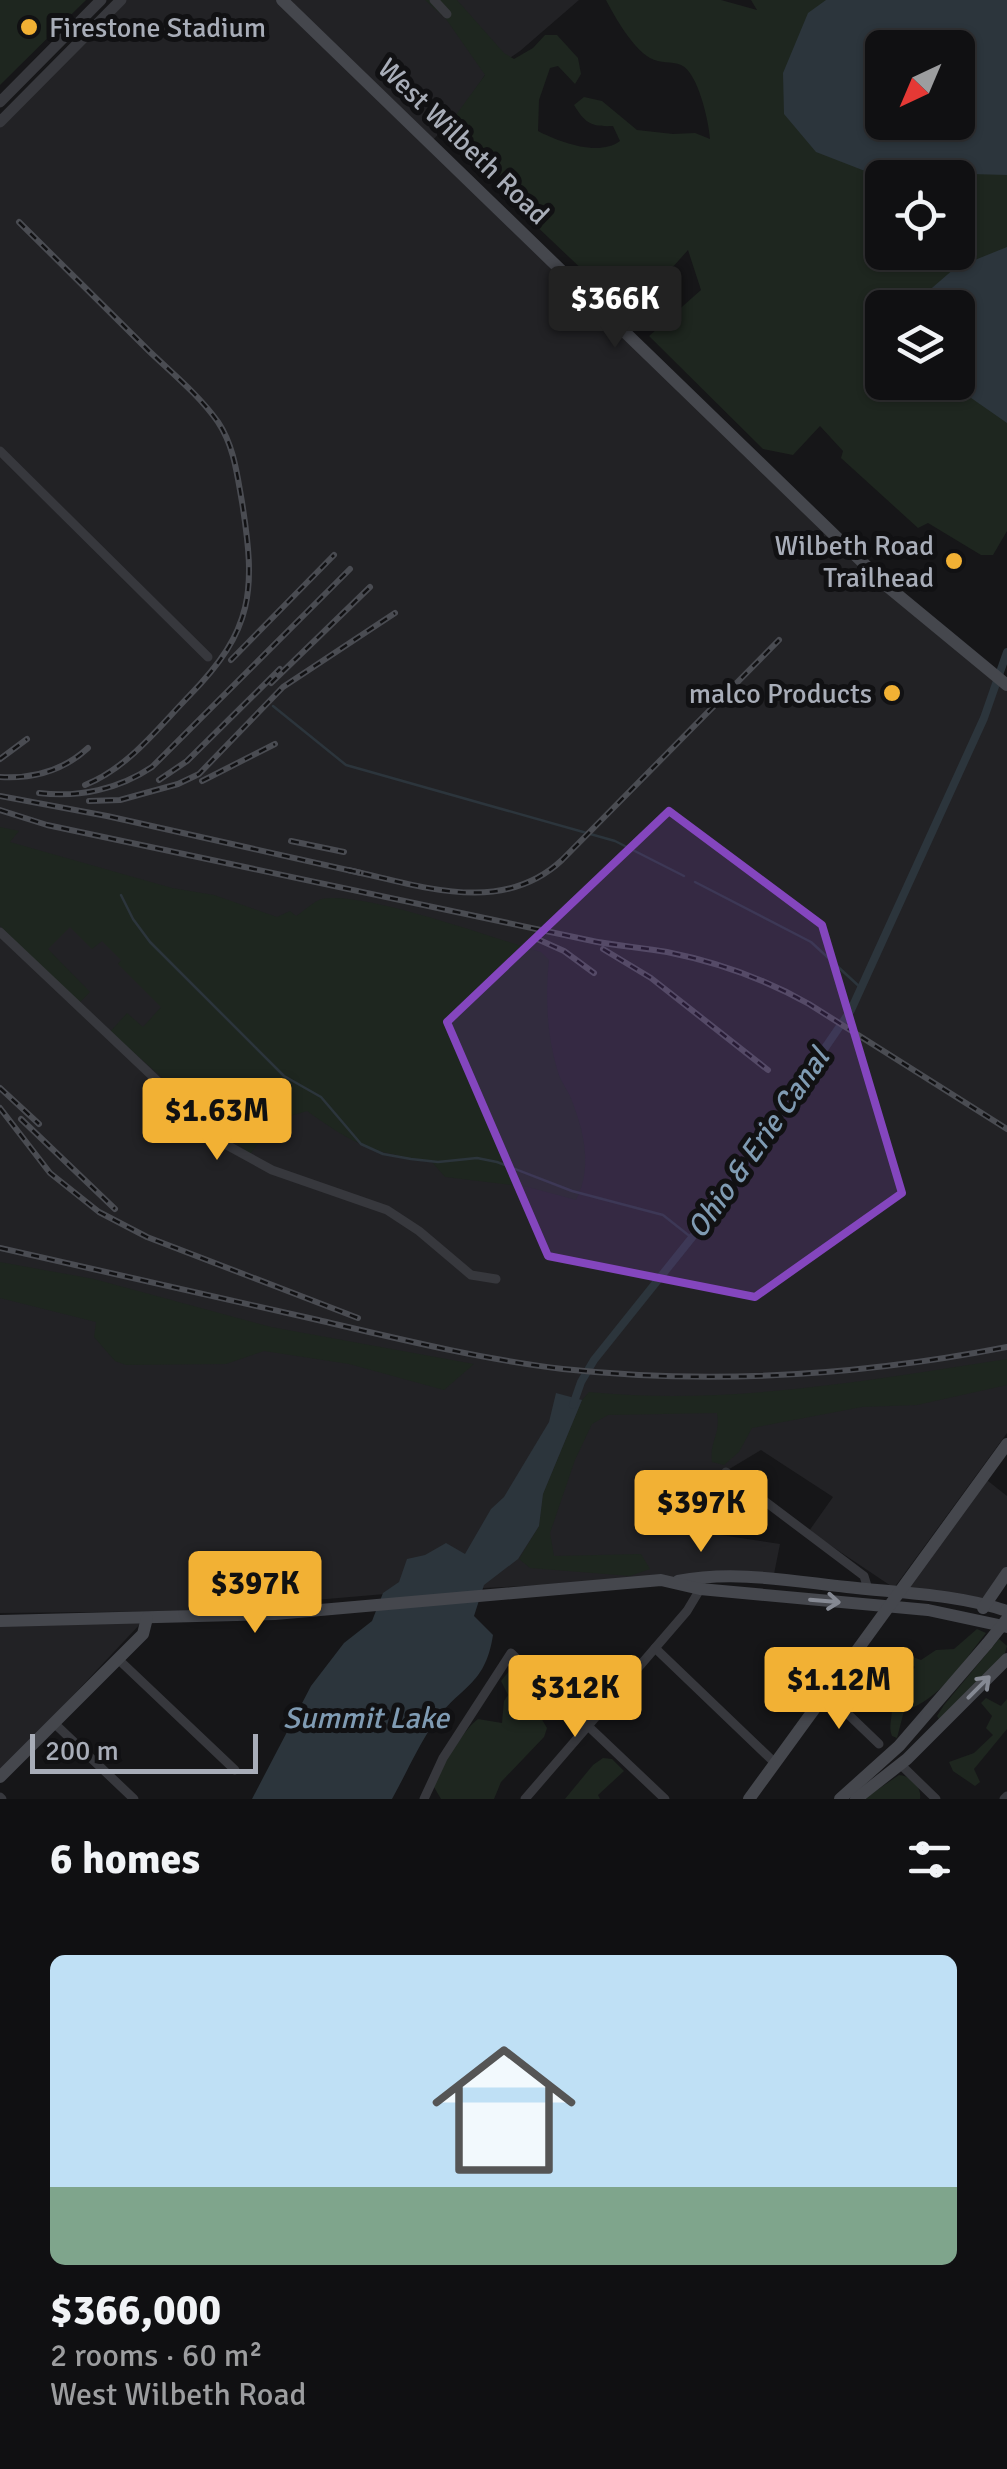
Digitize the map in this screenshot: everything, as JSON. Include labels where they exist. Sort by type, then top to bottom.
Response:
[{"type":"main road","name":"West Wilbeth Road","points":[[282,0],[887,586],[1007,686]]},
{"type":"main road","points":[[748,1799],[1007,1444]]},
{"type":"main road","points":[[981,1620],[984,1604],[1007,1573]]},
{"type":"main road","points":[[0,1622],[274,1614],[618,1582],[676,1581],[708,1575],[900,1592],[1007,1611]]},
{"type":"main road","points":[[676,1581],[700,1590],[928,1610],[1007,1627]]},
{"type":"main road","points":[[0,1776],[144,1634],[147,1618]]},
{"type":"main road","points":[[840,1799],[899,1746],[1007,1619]]},
{"type":"main road","points":[[856,1799],[900,1764],[1007,1660]]},
{"type":"street","points":[[0,102],[102,0]]},
{"type":"street","points":[[0,122],[121,0]]},
{"type":"street","points":[[434,0],[447,14]]},
{"type":"street","points":[[0,452],[208,657]]},
{"type":"street","points":[[0,932],[223,1144],[272,1170],[387,1210],[471,1274],[496,1279]]},
{"type":"street","points":[[726,1472],[864,1576],[868,1589]]},
{"type":"street","points":[[525,1799],[655,1648],[708,1575]]},
{"type":"street","points":[[655,1648],[775,1764]]},
{"type":"street","points":[[424,1799],[451,1746],[512,1653],[666,1799]]},
{"type":"street","points":[[119,1660],[235,1770]]},
{"type":"street","points":[[826,1693],[879,1744]]},
{"type":"street","points":[[54,1723],[134,1799]]},
{"type":"street","points":[[900,1764],[932,1798]]},
{"type":"highlighted area","points":[[669,811],[822,925],[902,1193],[755,1297],[548,1256],[447,1022]]},
{"type":"shaded area","name":"Firestone Stadium","points":[[0,0],[86,0],[0,85]]},
{"type":"shaded area","points":[[121,0],[579,0],[520,51],[485,75],[460,112],[430,143],[881,580],[1007,686],[1007,1433],[894,1588],[809,1531],[833,1497],[761,1450],[716,1477],[714,1534],[780,1544],[774,1574],[420,1591],[188,1611],[0,1613],[0,122]]},
{"type":"shaded area","points":[[425,0],[457,0],[504,53],[514,59],[545,35],[557,35],[578,58],[581,74],[575,84],[558,66],[550,68],[539,100],[538,131],[568,143],[601,148],[620,141],[613,126],[594,125],[582,116],[574,105],[584,97],[602,101],[637,130],[695,133],[710,139],[702,98],[693,77],[681,65],[654,60],[643,53],[606,0],[721,0],[757,10],[751,0],[1007,0],[1007,531],[993,555],[981,555],[928,523],[918,528],[841,458],[843,451],[820,426],[793,455],[763,449],[649,336],[701,290],[688,250],[630,315],[509,200],[501,188],[499,167],[470,142],[453,143],[445,130],[485,75],[446,19]]},
{"type":"shaded area","points":[[0,827],[19,831],[10,842],[172,888],[214,895],[277,917],[290,911],[296,916],[322,899],[341,898],[397,908],[541,952],[549,960],[547,1004],[552,1047],[585,1148],[584,1175],[576,1200],[528,1187],[445,1177],[431,1161],[365,1146],[307,1111],[277,1120],[250,1154],[110,1032],[127,1013],[143,1027],[161,1007],[118,964],[121,960],[102,941],[92,949],[70,927],[48,949],[90,992],[79,1003],[0,926]]},
{"type":"shaded area","points":[[0,1262],[94,1279],[271,1327],[474,1364],[444,1390],[349,1364],[264,1351],[226,1364],[126,1365],[115,1361],[94,1337],[96,1322],[0,1298]]},
{"type":"shaded area","points":[[1007,1359],[1007,1385],[917,1405],[862,1407],[752,1428],[739,1452],[724,1465],[712,1462],[717,1413],[608,1415],[592,1424],[575,1460],[550,1533],[554,1556],[641,1554],[650,1569],[630,1576],[530,1568],[519,1559],[539,1526],[543,1494],[582,1400],[589,1392],[694,1396],[799,1389]]},
{"type":"shaded area","points":[[983,1477],[1007,1496],[1007,1573],[984,1604],[900,1592]]},
{"type":"shaded area","points":[[142,1622],[1,1772],[0,1772],[0,1625]]},
{"type":"shaded area","points":[[977,1629],[986,1633],[959,1668],[929,1698],[904,1711],[897,1738],[892,1736],[889,1699],[915,1667],[903,1659],[910,1656],[921,1660],[936,1650],[954,1649]]},
{"type":"shaded area","points":[[999,1639],[1007,1646],[1005,1653],[939,1719],[944,1705]]},
{"type":"shaded area","points":[[513,1666],[540,1686],[530,1706],[531,1715],[541,1718],[547,1728],[544,1737],[501,1782],[494,1799],[441,1799],[434,1787],[465,1732],[478,1719],[502,1723],[508,1695],[501,1681]]},
{"type":"shaded area","points":[[986,1698],[1001,1706],[1007,1699],[1007,1729],[974,1769],[980,1782],[975,1786],[953,1771],[949,1762],[974,1753],[993,1735],[986,1728],[992,1716],[981,1703]]},
{"type":"shaded area","points":[[603,1758],[612,1759],[624,1771],[598,1795],[600,1799],[565,1799],[593,1765]]},
{"type":"shaded area","points":[[899,1775],[915,1783],[920,1799],[864,1799]]},
{"type":"water","points":[[826,0],[1007,0],[1007,175],[975,174],[975,160],[865,160],[865,171],[816,152],[784,114],[783,73],[808,13]]},
{"type":"water","points":[[1007,247],[1007,423],[974,400],[975,290],[930,290],[953,270],[975,270],[975,260]]},
{"type":"water","name":"Summit Lake","points":[[556,1393],[582,1400],[543,1494],[539,1526],[518,1559],[484,1585],[474,1616],[493,1635],[484,1665],[434,1723],[392,1799],[252,1799],[311,1686],[344,1643],[372,1621],[383,1593],[399,1582],[407,1559],[425,1555],[446,1543],[465,1554],[549,1422]]},
{"type":"waterway","name":"Ohio & Erie Canal","points":[[573,1405],[594,1360],[714,1210],[851,1010],[984,718],[1007,652]]},
{"type":"waterway","points":[[273,706],[346,765],[615,841],[684,876]]},
{"type":"waterway","points":[[695,882],[811,942],[861,988]]},
{"type":"waterway","points":[[121,895],[150,942],[284,1076],[321,1097],[361,1144],[383,1154],[411,1159],[438,1162],[477,1158],[497,1162],[572,1191],[663,1215],[692,1238]]},
{"type":"railway","points":[[19,222],[194,393],[218,422],[234,460],[246,533],[249,585],[238,629],[227,650],[141,746],[115,769],[85,785]]},
{"type":"railway","points":[[231,660],[334,555]]},
{"type":"railway","points":[[39,793],[98,790],[152,767],[350,569]]},
{"type":"railway","points":[[271,683],[370,587]]},
{"type":"railway","points":[[89,801],[120,800],[199,774],[283,687],[395,613]]},
{"type":"railway","points":[[348,870],[459,892],[513,888],[538,877],[562,860],[779,640]]},
{"type":"railway","points":[[159,780],[187,761],[280,669]]},
{"type":"railway","points":[[0,759],[27,739]]},
{"type":"railway","points":[[202,781],[275,744]]},
{"type":"railway","points":[[0,777],[47,772],[88,748]]},
{"type":"railway","points":[[0,796],[361,873]]},
{"type":"railway","points":[[0,810],[47,825],[722,966],[809,1004],[1007,1129]]},
{"type":"railway","points":[[291,841],[344,852]]},
{"type":"railway","points":[[535,938],[564,951],[594,973]]},
{"type":"railway","points":[[603,949],[651,978],[768,1070]]},
{"type":"railway","points":[[0,1088],[39,1124]]},
{"type":"railway","points":[[0,1108],[50,1173],[99,1212],[147,1237],[358,1318]]},
{"type":"railway","points":[[21,1119],[115,1209]]},
{"type":"railway","points":[[0,1248],[440,1348],[563,1369],[675,1376],[786,1375],[896,1365],[1007,1347]]},
{"type":"place","name":"Firestone Stadium","points":[[29,27]]},
{"type":"place","name":"Wilbeth Road Trailhead","points":[[954,561]]},
{"type":"place","name":"malco Products","points":[[892,693]]}]
